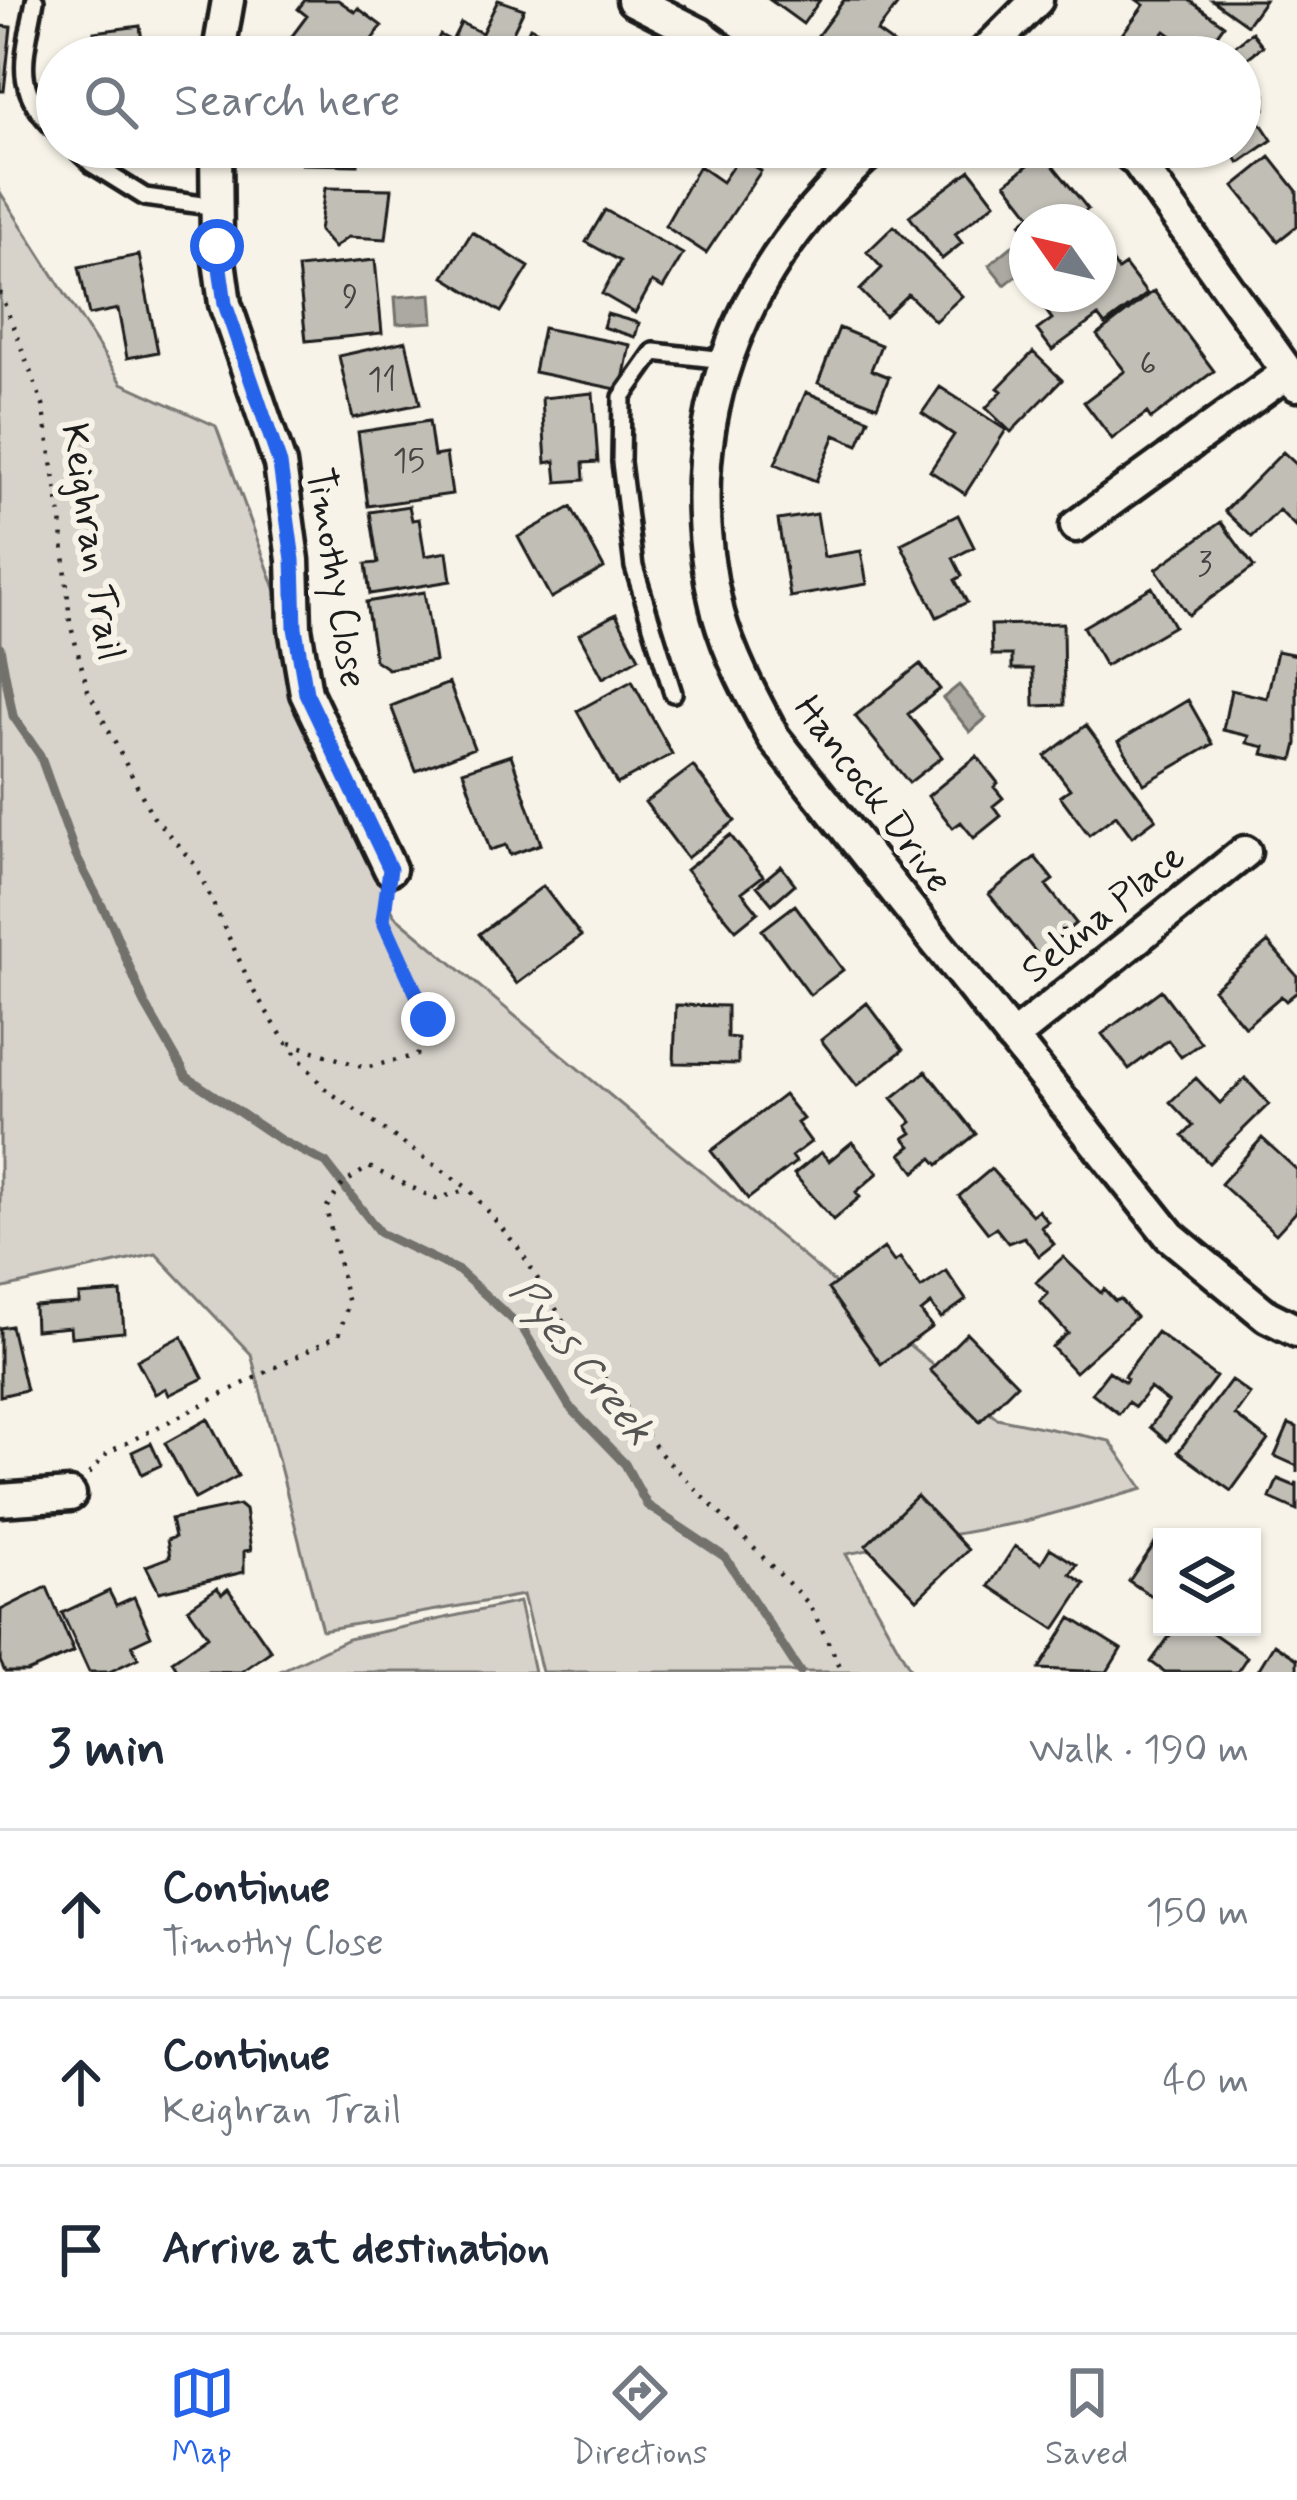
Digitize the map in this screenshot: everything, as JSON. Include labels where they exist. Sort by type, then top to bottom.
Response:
[{"type":"street","points":[[222,36],[228,0]]},
{"type":"street","points":[[633,0],[703,36]]},
{"type":"street","points":[[1013,36],[1037,0]]},
{"type":"street","name":"Timothy Close","points":[[216,168],[225,304],[280,464],[306,693],[390,869]]},
{"type":"street","name":"Hancock Drive","points":[[848,168],[762,276],[725,360],[712,410],[703,478],[704,544],[719,616],[740,676],[774,738],[1170,1236],[1267,1316],[1297,1331]]},
{"type":"street","points":[[1076,526],[1292,379],[1142,168]]},
{"type":"street","name":"Selina Place","points":[[1012,1037],[1245,852]]},
{"type":"street","points":[[0,1500],[70,1495]]},
{"type":"lane","points":[[34,0],[22,80],[36,110]]},
{"type":"lane","points":[[98,168],[145,197],[217,207]]},
{"type":"lane","points":[[674,693],[634,567],[620,462],[622,398],[654,352],[725,360]]},
{"type":"path","name":"Keighran Trail","points":[[0,292],[43,405],[61,518],[70,623],[88,690],[152,815],[196,866],[253,990],[285,1041],[324,1088],[469,1189],[520,1250],[572,1335],[662,1455],[808,1604],[843,1672]]},
{"type":"path","points":[[285,1041],[365,1068],[417,1055],[428,1019],[383,920],[390,869]]},
{"type":"path","points":[[107,1453],[339,1335],[348,1304],[326,1208],[343,1184],[369,1167],[436,1199],[469,1189]]},
{"type":"shaded area","points":[[0,192],[122,383],[216,426],[394,915],[997,1418],[1110,1441],[1143,1489],[1022,1522],[846,1554],[912,1672],[542,1672],[523,1595],[322,1630],[251,1354],[156,1254],[0,1289]]},
{"type":"shaded area","points":[[1009,249],[1009,282],[1005,285],[989,265]]},
{"type":"shaded area","points":[[431,294],[433,322],[397,324],[395,297]]},
{"type":"shaded area","points":[[959,685],[986,718],[970,732],[943,698]]},
{"type":"shaded area","points":[[519,1602],[534,1672],[278,1672],[348,1639]]},
{"type":"building","points":[[305,0],[338,0],[382,26],[375,36],[292,36],[307,16],[298,9]]},
{"type":"building","points":[[498,0],[524,9],[511,36],[454,36],[461,23],[482,33]]},
{"type":"building","points":[[770,0],[820,0],[803,24]]},
{"type":"building","points":[[844,0],[901,0],[877,32],[883,36],[818,35]]},
{"type":"building","points":[[1137,0],[1189,0],[1224,25],[1216,36],[1172,36],[1165,31],[1161,36],[1121,36],[1144,5]]},
{"type":"building","points":[[1212,0],[1265,0],[1247,25]]},
{"type":"building","points":[[0,26],[11,27],[4,91],[0,91]]},
{"type":"building","points":[[140,26],[141,36],[94,36],[94,32]]},
{"type":"building","points":[[530,27],[548,36],[526,36]]},
{"type":"building","points":[[1261,124],[1272,140],[1261,148]]},
{"type":"building","points":[[1270,157],[1297,191],[1297,226],[1278,241],[1234,186]]},
{"type":"building","points":[[698,168],[722,182],[732,168],[761,171],[706,253],[665,226]]},
{"type":"building","points":[[1024,168],[1055,168],[1084,204],[1022,204],[1006,183]]},
{"type":"building","points":[[970,170],[995,203],[955,234],[962,243],[942,259],[909,216]]},
{"type":"building","points":[[325,188],[392,189],[386,239],[348,237],[334,248],[319,231]]},
{"type":"building","points":[[605,210],[683,254],[663,288],[652,282],[635,313],[602,294],[620,261],[586,242]]},
{"type":"building","points":[[894,226],[962,296],[935,321],[908,294],[885,316],[860,290],[882,268],[867,252]]},
{"type":"building","points":[[472,232],[529,267],[501,312],[444,277]]},
{"type":"building","points":[[139,255],[158,352],[127,358],[118,309],[89,315],[79,267]]},
{"type":"building","points":[[375,260],[382,333],[306,341],[298,268]]},
{"type":"building","points":[[1125,265],[1147,294],[1105,325],[1098,316],[1052,350],[1037,330],[1052,319],[1047,312],[1117,312],[1117,269]]},
{"type":"building","points":[[1154,291],[1214,371],[1151,419],[1147,413],[1112,439],[1084,402],[1125,371],[1097,335]]},
{"type":"building","points":[[607,314],[639,323],[635,337],[603,327]]},
{"type":"building","points":[[543,328],[630,345],[621,390],[534,372]]},
{"type":"building","points":[[839,328],[881,345],[871,370],[889,377],[877,406],[818,383]]},
{"type":"building","points":[[406,341],[420,404],[353,418],[339,356]]},
{"type":"building","points":[[1033,352],[1062,380],[1011,432],[986,408],[1002,391],[998,388]]},
{"type":"building","points":[[940,387],[1006,430],[965,494],[930,471],[954,435],[922,413]]},
{"type":"building","points":[[806,392],[869,419],[858,445],[835,435],[816,481],[775,464]]},
{"type":"building","points":[[593,393],[598,462],[583,463],[584,480],[557,482],[555,461],[546,463],[542,398]]},
{"type":"building","points":[[429,421],[434,456],[446,454],[452,494],[368,506],[358,432]]},
{"type":"building","points":[[1283,452],[1297,465],[1297,528],[1279,510],[1252,537],[1225,511]]},
{"type":"building","points":[[409,506],[412,520],[419,519],[425,556],[447,552],[451,581],[370,594],[366,564],[378,563],[370,512]]},
{"type":"building","points":[[571,507],[604,568],[551,598],[518,537]]},
{"type":"building","points":[[817,514],[824,557],[861,551],[867,584],[790,597],[778,520]]},
{"type":"building","points":[[958,515],[974,547],[953,558],[962,576],[955,580],[967,602],[937,617],[901,544]]},
{"type":"building","points":[[1221,522],[1254,567],[1188,615],[1156,569]]},
{"type":"building","points":[[1152,587],[1174,626],[1105,666],[1083,627]]},
{"type":"building","points":[[424,592],[435,661],[388,669],[375,660],[366,602]]},
{"type":"building","points":[[616,614],[639,658],[603,678],[579,634]]},
{"type":"building","points":[[1063,623],[1064,705],[1034,706],[1033,669],[1012,669],[1012,655],[992,655],[991,625]]},
{"type":"building","points":[[1277,651],[1297,655],[1293,760],[1263,754],[1265,747],[1247,743],[1249,736],[1223,730],[1231,690],[1267,698]]},
{"type":"building","points":[[920,664],[940,689],[908,714],[942,757],[909,783],[855,716]]},
{"type":"building","points":[[632,681],[672,754],[617,784],[577,711]]},
{"type":"building","points":[[449,683],[474,748],[416,771],[391,706]]},
{"type":"building","points":[[1188,700],[1213,744],[1144,784],[1119,741]]},
{"type":"building","points":[[1086,725],[1156,819],[1132,837],[1116,815],[1089,835],[1060,796],[1070,789],[1045,756]]},
{"type":"building","points":[[511,755],[541,844],[510,855],[506,845],[490,850],[463,771]]},
{"type":"building","points":[[977,756],[998,783],[994,787],[1003,798],[993,806],[1001,816],[974,838],[961,822],[953,828],[928,796]]},
{"type":"building","points":[[693,766],[735,821],[687,858],[645,802]]},
{"type":"building","points":[[730,835],[763,876],[742,892],[758,912],[736,930],[686,870]]},
{"type":"building","points":[[1035,857],[1053,880],[1046,885],[1076,923],[1038,955],[989,894]]},
{"type":"building","points":[[781,866],[795,884],[772,904],[757,886]]},
{"type":"building","points":[[543,886],[581,936],[517,984],[479,934]]},
{"type":"building","points":[[795,905],[843,970],[810,995],[762,930]]},
{"type":"building","points":[[1268,942],[1297,976],[1297,992],[1286,1001],[1281,996],[1245,1027],[1213,989]]},
{"type":"building","points":[[1161,990],[1201,1043],[1181,1057],[1168,1040],[1129,1069],[1102,1034]]},
{"type":"building","points":[[867,1003],[903,1050],[857,1086],[821,1040]]},
{"type":"building","points":[[676,1005],[727,1006],[727,1037],[738,1038],[738,1064],[674,1063]]},
{"type":"building","points":[[926,1071],[976,1134],[938,1165],[932,1158],[915,1172],[901,1154],[911,1146],[904,1138],[912,1133],[907,1126],[912,1122],[892,1098]]},
{"type":"building","points":[[1196,1078],[1220,1103],[1245,1078],[1269,1104],[1209,1163],[1183,1136],[1193,1126],[1170,1102]]},
{"type":"building","points":[[784,1095],[803,1119],[797,1123],[811,1142],[792,1156],[796,1162],[748,1199],[711,1151]]},
{"type":"building","points":[[1262,1138],[1297,1170],[1297,1211],[1276,1234],[1221,1184]]},
{"type":"building","points":[[852,1142],[878,1173],[833,1220],[794,1174],[821,1152],[829,1161]]},
{"type":"building","points":[[991,1169],[1032,1215],[1038,1210],[1048,1222],[1041,1227],[1054,1244],[1039,1256],[1024,1237],[1008,1243],[996,1228],[988,1233],[959,1196]]},
{"type":"building","points":[[884,1248],[894,1262],[900,1258],[921,1288],[946,1271],[966,1300],[941,1318],[931,1304],[921,1312],[932,1327],[881,1364],[828,1289]]},
{"type":"building","points":[[1063,1257],[1101,1293],[1104,1289],[1115,1301],[1120,1299],[1136,1317],[1075,1372],[1052,1347],[1068,1333],[1040,1302],[1048,1294],[1036,1282]]},
{"type":"building","points":[[121,1292],[124,1332],[71,1337],[70,1327],[35,1330],[34,1306],[79,1303],[79,1295]]},
{"type":"building","points":[[11,1326],[26,1390],[0,1396],[0,1328]]},
{"type":"building","points":[[1157,1332],[1216,1377],[1167,1441],[1150,1427],[1168,1402],[1150,1388],[1135,1407],[1128,1402],[1119,1414],[1092,1393],[1109,1371],[1125,1382],[1124,1376]]},
{"type":"building","points":[[967,1333],[1017,1384],[980,1421],[930,1370]]},
{"type":"building","points":[[182,1336],[203,1378],[169,1395],[166,1388],[155,1394],[137,1360]]},
{"type":"building","points":[[1231,1380],[1250,1394],[1235,1415],[1268,1440],[1231,1491],[1178,1452]]},
{"type":"building","points":[[208,1419],[238,1476],[195,1499],[165,1443]]},
{"type":"building","points":[[1289,1424],[1297,1427],[1297,1466],[1275,1456]]},
{"type":"building","points":[[151,1443],[161,1465],[142,1474],[132,1452]]},
{"type":"building","points":[[1278,1479],[1295,1486],[1297,1482],[1297,1510],[1270,1498]]},
{"type":"building","points":[[917,1496],[968,1550],[917,1599],[866,1545]]},
{"type":"building","points":[[239,1505],[245,1510],[251,1550],[244,1551],[244,1572],[159,1592],[146,1566],[170,1557],[167,1540],[175,1537],[171,1519]]},
{"type":"building","points":[[1015,1546],[1041,1563],[1050,1548],[1077,1565],[1070,1574],[1085,1584],[1055,1629],[989,1586]]},
{"type":"building","points":[[1153,1546],[1153,1597],[1129,1581]]},
{"type":"building","points":[[47,1587],[74,1652],[27,1672],[5,1672],[0,1661],[1,1610]]},
{"type":"building","points":[[217,1588],[222,1594],[228,1589],[271,1651],[241,1672],[179,1672],[172,1661],[208,1636],[188,1608]]},
{"type":"building","points":[[109,1591],[116,1605],[134,1597],[151,1636],[132,1645],[138,1658],[109,1672],[89,1672],[62,1613]]},
{"type":"building","points":[[1071,1618],[1121,1649],[1107,1672],[1039,1669]]},
{"type":"building","points":[[1170,1636],[1217,1636],[1247,1657],[1237,1672],[1165,1672],[1151,1662]]},
{"type":"building","points":[[1274,1644],[1297,1659],[1297,1672],[1257,1672]]},
{"type":"waterway","name":"Pyes Creek","points":[[0,647],[13,716],[40,755],[76,856],[145,1004],[187,1077],[282,1141],[326,1163],[380,1233],[459,1271],[523,1329],[569,1406],[625,1464],[647,1505],[725,1557],[800,1672]]},
{"type":"route","points":[[217,246],[225,304],[280,464],[306,693],[390,869],[383,920],[428,1019]]}]
